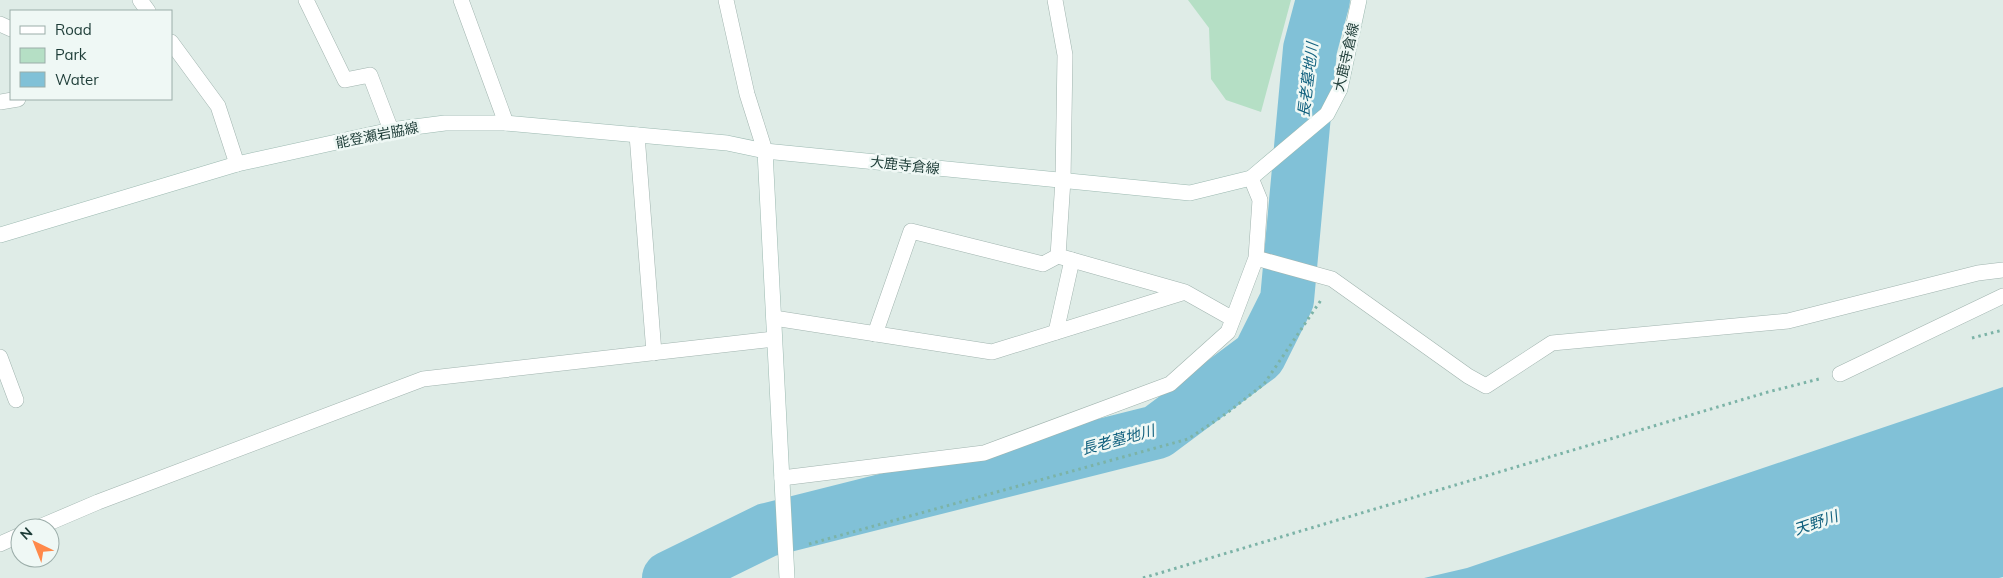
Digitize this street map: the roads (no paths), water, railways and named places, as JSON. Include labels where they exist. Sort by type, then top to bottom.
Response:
[{"type":"street","points":[[306,0],[345,80],[370,75],[391,130]]},
{"type":"street","points":[[461,0],[506,123]]},
{"type":"street","points":[[726,0],[747,94],[765,151],[787,578]]},
{"type":"street","points":[[1055,0],[1065,55],[1063,180],[1065,258],[1056,332]]},
{"type":"street","name":"大鹿寺倉線","points":[[765,151],[1190,193],[1251,178],[1327,114],[1340,89],[1359,0]]},
{"type":"street","points":[[172,43],[218,106],[237,164]]},
{"type":"street","name":"能登瀬岩脇線","points":[[0,235],[237,164],[391,130],[445,123],[506,123],[727,143],[765,151]]},
{"type":"street","points":[[636,135],[654,353]]},
{"type":"street","points":[[782,478],[984,453],[1170,384],[1228,332],[1260,260],[1260,200],[1251,178]]},
{"type":"street","points":[[874,334],[911,231],[1043,264],[1065,258],[1184,292],[1233,319]]},
{"type":"street","points":[[1260,260],[1326,278],[1468,376],[1486,386],[1552,343],[1788,321],[1978,273],[2003,270]]},
{"type":"street","points":[[774,318],[992,352],[1184,292]]},
{"type":"street","points":[[1840,374],[2003,296]]},
{"type":"street","points":[[60,518],[98,502],[423,379],[774,339]]},
{"type":"street","points":[[0,357],[16,400]]},
{"type":"water","name":"天野川","points":[[2003,387],[2003,577],[1424,578],[1467,568]]},
{"type":"waterway","name":"長老墓地川","points":[[669,578],[767,530],[1157,432],[1259,356],[1287,300],[1310,49],[1323,0]]}]
